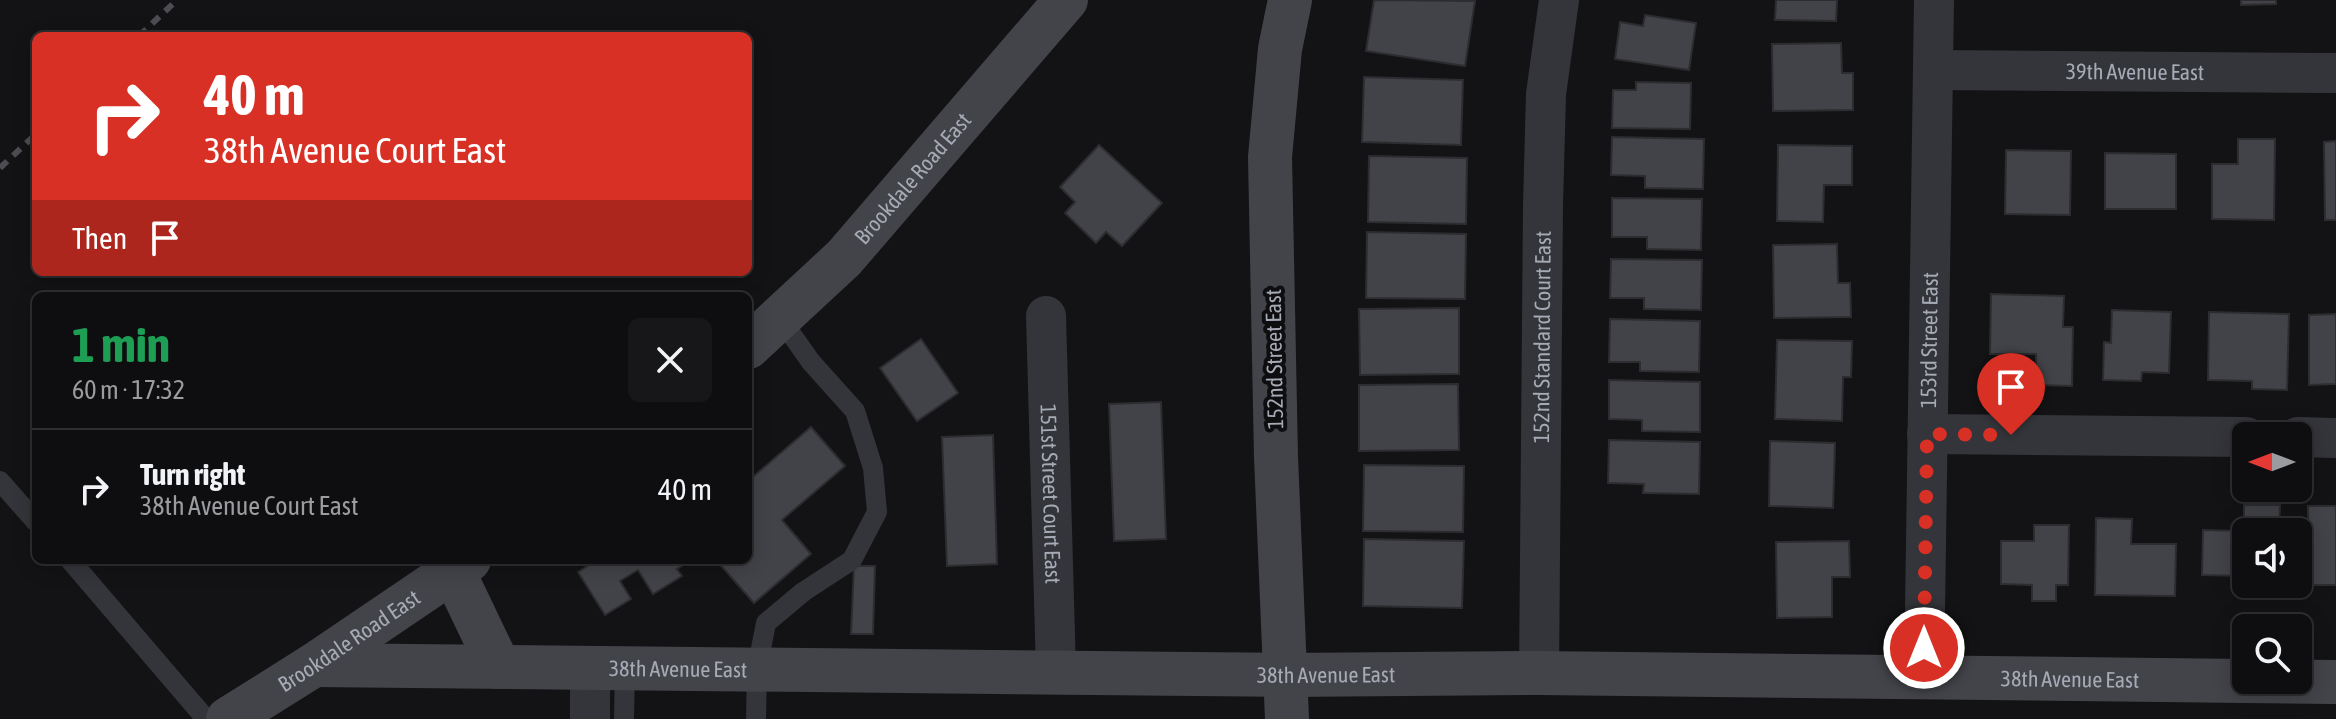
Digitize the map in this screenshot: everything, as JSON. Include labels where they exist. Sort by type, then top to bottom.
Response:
[{"type":"street","name":"Brookdale Road East","points":[[752,343],[844,258],[1066,0]]},
{"type":"street","name":"152nd Street East","points":[[1287,719],[1276,457],[1270,157],[1277,76],[1290,0]]},
{"type":"street","name":"152nd Standard Court East","points":[[1539,673],[1543,189],[1546,94],[1559,0]]},
{"type":"street","name":"153rd Street East","points":[[1924,678],[1934,0]]},
{"type":"street","name":"39th Avenue East","points":[[1933,70],[2336,73]]},
{"type":"street","name":"151st Street Court East","points":[[1046,316],[1056,671]]},
{"type":"street","points":[[1927,434],[2232,437]]},
{"type":"street","points":[[2312,437],[2336,438]]},
{"type":"street","name":"Brookdale Road East","points":[[228,719],[461,565]]},
{"type":"street","points":[[461,565],[499,667]]},
{"type":"street","name":"38th Avenue East","points":[[314,665],[2336,682]]},
{"type":"street","points":[[590,719],[607,668]]},
{"type":"lane","points":[[756,719],[757,669],[766,623],[803,592],[852,560],[877,512],[873,468],[855,411],[811,362],[780,318]]},
{"type":"lane","points":[[0,481],[32,517]]},
{"type":"lane","points":[[74,564],[206,719]]},
{"type":"lane","points":[[607,668],[624,719]]},
{"type":"building","points":[[1374,0],[1475,1],[1465,66],[1366,51]]},
{"type":"building","points":[[1776,0],[1837,0],[1836,21],[1775,20]]},
{"type":"building","points":[[2241,0],[2276,0],[2276,4],[2241,5]]},
{"type":"building","points":[[1645,15],[1696,23],[1689,70],[1615,59],[1620,22],[1643,26]]},
{"type":"building","points":[[1841,43],[1842,73],[1853,73],[1853,110],[1773,111],[1772,44]]},
{"type":"building","points":[[1364,77],[1463,80],[1461,145],[1362,142]]},
{"type":"building","points":[[1636,82],[1691,83],[1690,129],[1612,128],[1613,90],[1636,90]]},
{"type":"building","points":[[1612,137],[1704,139],[1703,189],[1645,188],[1645,176],[1611,175]]},
{"type":"building","points":[[2238,139],[2275,139],[2274,220],[2212,219],[2212,164],[2238,164]]},
{"type":"building","points":[[2336,141],[2336,220],[2325,220],[2324,142]]},
{"type":"building","points":[[1099,145],[1162,203],[1122,246],[1106,232],[1096,243],[1065,213],[1075,202],[1060,187]]},
{"type":"building","points":[[1778,145],[1852,146],[1852,185],[1824,185],[1823,222],[1777,221]]},
{"type":"building","points":[[2006,150],[2071,151],[2070,215],[2005,214]]},
{"type":"building","points":[[2105,153],[2176,154],[2176,209],[2105,209]]},
{"type":"building","points":[[1369,156],[1467,158],[1466,224],[1368,222]]},
{"type":"building","points":[[1612,198],[1702,199],[1701,250],[1647,249],[1647,237],[1612,237]]},
{"type":"building","points":[[1367,232],[1466,234],[1465,299],[1366,298]]},
{"type":"building","points":[[1837,244],[1838,283],[1850,283],[1851,317],[1774,318],[1773,245]]},
{"type":"building","points":[[1611,259],[1702,260],[1701,310],[1644,309],[1644,298],[1610,298]]},
{"type":"building","points":[[1991,294],[2064,296],[2063,327],[2073,327],[2072,386],[2036,385],[2036,354],[1990,354]]},
{"type":"building","points":[[1459,308],[1459,374],[1360,375],[1359,309]]},
{"type":"building","points":[[2112,310],[2171,312],[2169,373],[2142,372],[2141,381],[2103,380],[2104,342],[2111,343]]},
{"type":"building","points":[[2209,312],[2289,314],[2287,390],[2252,389],[2252,381],[2208,380]]},
{"type":"building","points":[[2336,314],[2336,384],[2309,385],[2309,315]]},
{"type":"building","points":[[1610,319],[1700,321],[1699,372],[1640,371],[1640,362],[1609,362]]},
{"type":"building","points":[[921,339],[958,393],[917,421],[880,368]]},
{"type":"building","points":[[1777,340],[1852,341],[1851,377],[1843,377],[1842,421],[1775,419]]},
{"type":"building","points":[[1609,380],[1700,382],[1700,432],[1642,431],[1642,420],[1609,419]]},
{"type":"building","points":[[1458,384],[1459,450],[1359,451],[1359,385]]},
{"type":"building","points":[[1161,402],[1166,539],[1114,541],[1109,404]]},
{"type":"building","points":[[811,427],[845,466],[782,520],[811,554],[754,603],[720,564],[752,564],[752,478]]},
{"type":"building","points":[[993,435],[997,564],[947,566],[942,437]]},
{"type":"building","points":[[1609,440],[1700,442],[1699,494],[1643,493],[1644,484],[1608,483]]},
{"type":"building","points":[[1770,441],[1835,443],[1833,508],[1769,506]]},
{"type":"building","points":[[1364,465],[1464,466],[1463,532],[1363,531]]},
{"type":"building","points":[[2244,505],[2280,505],[2280,518],[2244,518]]},
{"type":"building","points":[[2308,506],[2336,506],[2336,585],[2312,585],[2312,518],[2308,518]]},
{"type":"building","points":[[2096,518],[2132,519],[2131,544],[2176,544],[2175,596],[2095,595]]},
{"type":"building","points":[[2034,525],[2069,525],[2068,585],[2056,585],[2056,601],[2032,601],[2032,585],[2001,584],[2001,541],[2034,541]]},
{"type":"building","points":[[2203,530],[2232,531],[2232,576],[2202,575]]},
{"type":"building","points":[[1364,539],[1464,541],[1462,608],[1363,606]]},
{"type":"building","points":[[1849,541],[1850,577],[1832,577],[1832,617],[1777,618],[1776,542]]},
{"type":"building","points":[[591,564],[685,564],[677,569],[682,576],[653,594],[638,570],[620,581],[631,599],[605,615],[578,572]]},
{"type":"building","points":[[854,566],[875,566],[873,634],[851,634]]},
{"type":"railway","points":[[143,32],[177,0]]},
{"type":"railway","points":[[0,168],[32,138]]},
{"type":"route","points":[[1924,648],[1927,434],[2011,435]]}]
